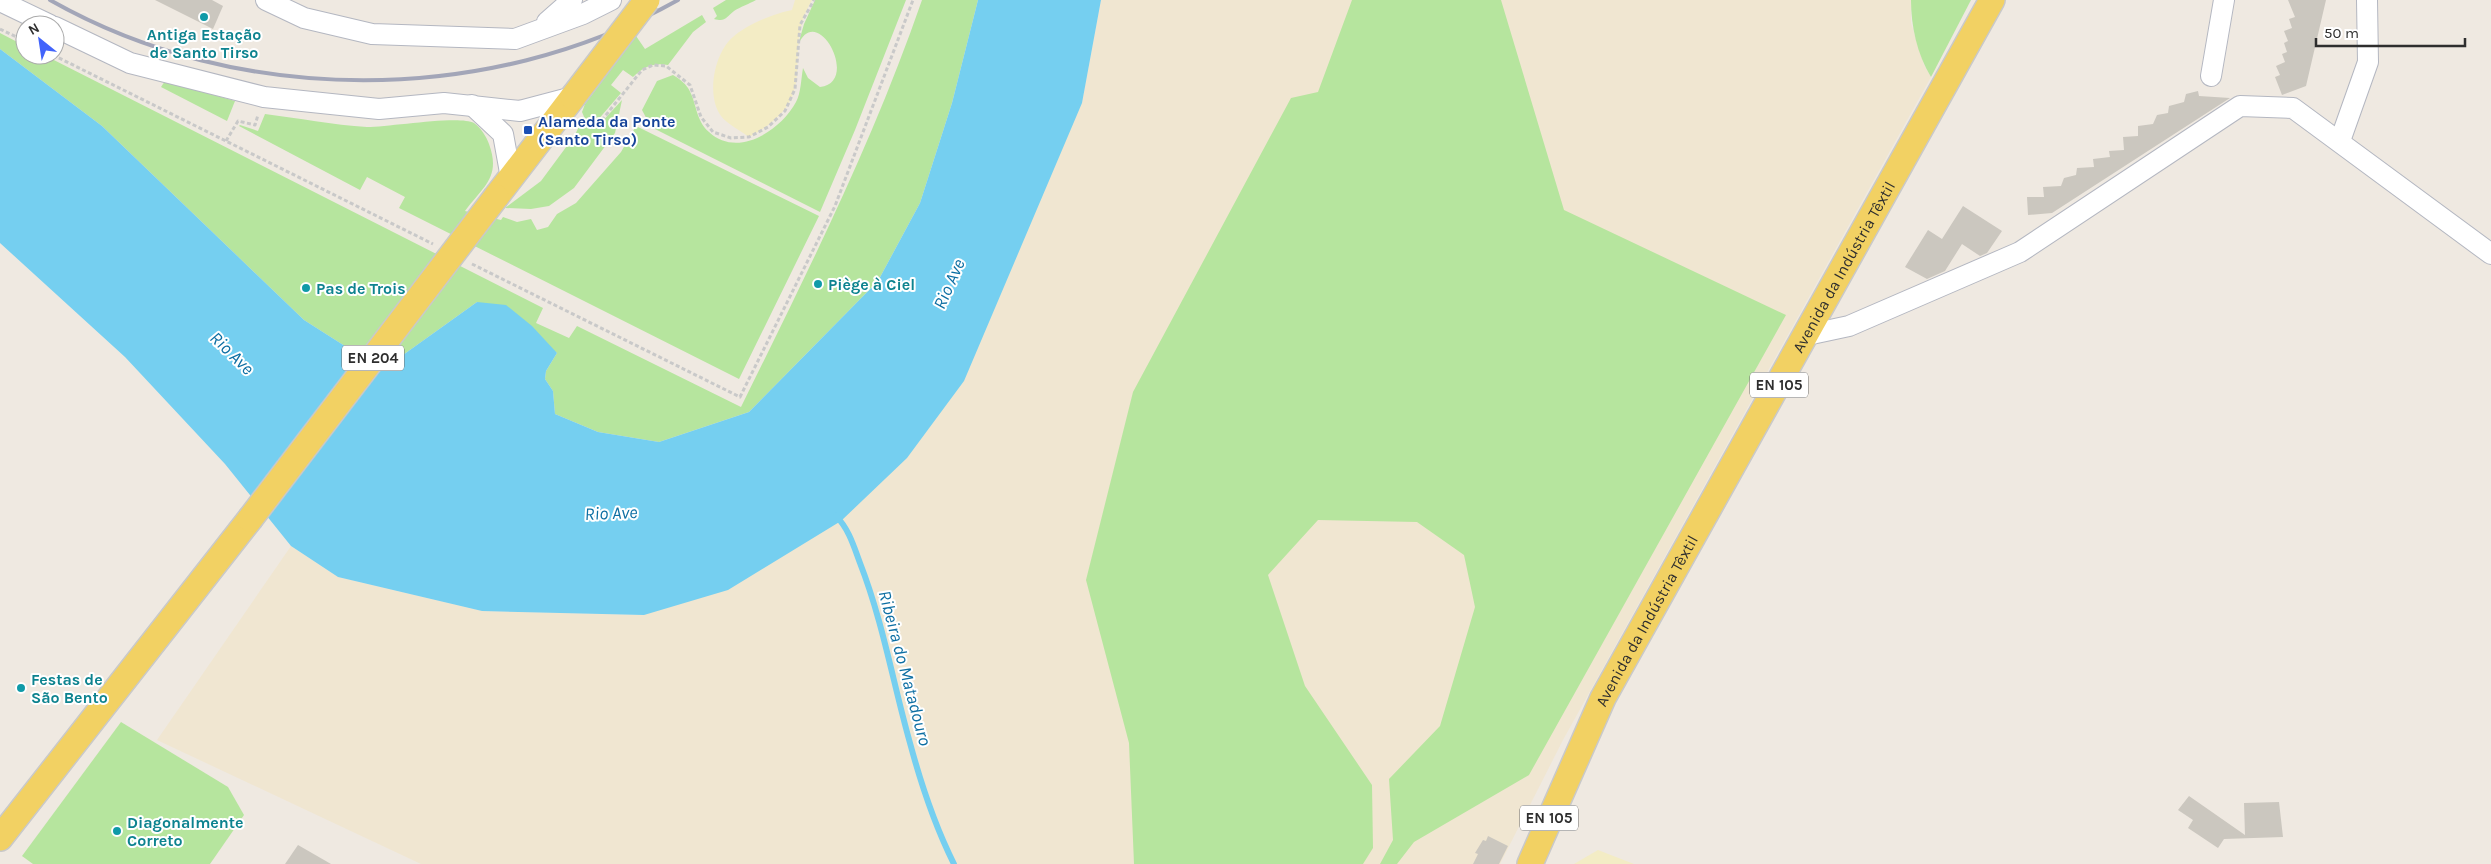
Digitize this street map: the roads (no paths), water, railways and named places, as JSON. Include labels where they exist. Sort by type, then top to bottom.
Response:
[{"type":"main road","name":"EN 204","points":[[0,838],[250,520],[647,0]]},
{"type":"main road","name":"Avenida da Indústria Têxtil","points":[[1570,772],[1603,698],[1992,0]]},
{"type":"main road","name":"EN 105","points":[[1530,864],[1570,772]]},
{"type":"main road","name":"EN 105","points":[[1545,864],[1570,772]]},
{"type":"street","points":[[266,0],[304,18],[372,34],[515,40],[603,2]]},
{"type":"street","points":[[2211,76],[2224,0]]},
{"type":"street","points":[[2340,141],[2368,62],[2367,0]]},
{"type":"street","points":[[0,1],[29,15]]},
{"type":"street","points":[[533,32],[559,4]]},
{"type":"street","points":[[65,32],[130,64],[264,98],[379,108],[444,103],[520,111],[573,97]]},
{"type":"street","points":[[472,105],[503,134],[504,187]]},
{"type":"street","points":[[1807,334],[1849,326],[2020,252],[2240,106],[2293,108],[2491,254]]},
{"type":"water","name":"Rio Ave","points":[[978,0],[1101,0],[1082,103],[964,381],[907,458],[841,521],[728,590],[644,615],[482,611],[338,577],[291,546],[225,464],[125,357],[0,243],[0,49],[15,60],[15,65],[21,65],[102,126],[304,320],[348,348],[396,360],[477,302],[506,305],[532,326],[557,353],[546,371],[545,379],[553,391],[555,414],[598,432],[659,442],[749,412],[878,281],[920,203],[952,103]]},
{"type":"waterway","name":"Ribeira do Matadouro","points":[[836,516],[851,538],[868,585],[919,774],[929,805],[954,864]]},
{"type":"railway","points":[[50,0],[123,35],[201,60],[281,75],[364,80],[446,75],[527,60],[604,35],[678,0]]},
{"type":"place","name":"Antiga Estação de Santo Tirso","points":[[204,17]]},
{"type":"place","name":"Alameda da Ponte (Santo Tirso)","points":[[528,130]]},
{"type":"place","name":"Piège à Ciel","points":[[818,284]]},
{"type":"place","name":"Pas de Trois","points":[[306,288]]},
{"type":"place","name":"Festas de São Bento","points":[[21,688]]},
{"type":"place","name":"Diagonalmente Correto","points":[[117,831]]}]
